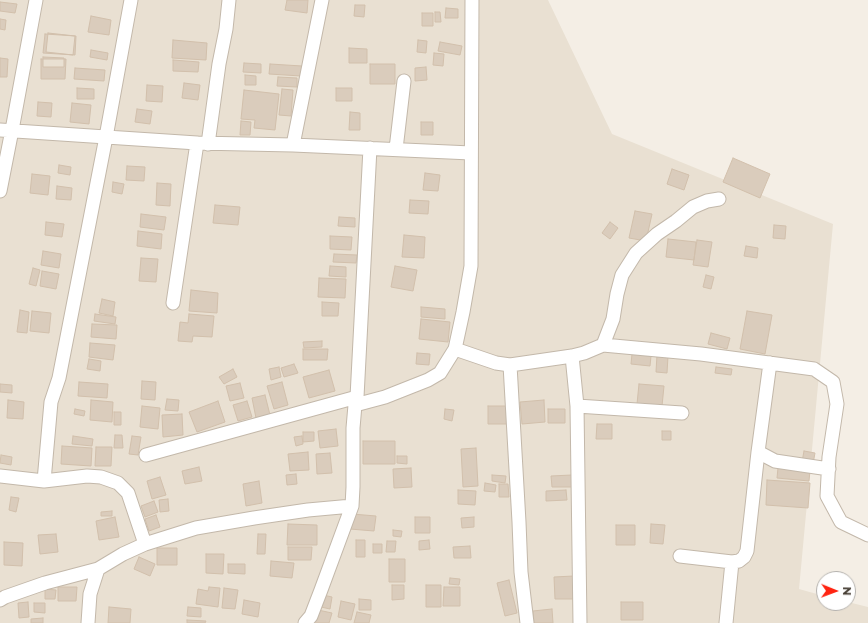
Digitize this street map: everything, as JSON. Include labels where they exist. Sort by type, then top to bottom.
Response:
[{"type":"street","points":[[0,191],[6,130],[36,0]]},
{"type":"street","points":[[44,481],[51,402],[59,378],[131,0]]},
{"type":"street","points":[[173,303],[226,29],[229,0]]},
{"type":"street","points":[[293,145],[322,0]]},
{"type":"street","points":[[146,454],[356,401],[385,397],[428,380],[440,373],[455,349],[464,312],[471,266],[472,0]]},
{"type":"street","points":[[396,149],[404,81]]},
{"type":"street","points":[[6,130],[203,144],[293,145],[471,152]]},
{"type":"street","points":[[305,623],[310,616],[321,590],[352,506],[353,428],[356,401],[370,148]]},
{"type":"street","points":[[603,345],[613,319],[616,294],[622,275],[636,253],[657,234],[693,207],[707,201],[719,199]]},
{"type":"street","points":[[455,349],[496,363],[510,365],[572,356],[603,345],[701,354],[814,369],[832,382],[837,404],[829,457],[827,496],[841,522],[868,534]]},
{"type":"street","points":[[572,356],[577,406],[580,623]]},
{"type":"street","points":[[680,556],[732,562],[739,561],[744,557],[747,551],[770,363]]},
{"type":"street","points":[[510,365],[521,572],[528,623]]},
{"type":"street","points":[[577,406],[682,413]]},
{"type":"street","points":[[758,452],[775,461],[829,469]]},
{"type":"street","points":[[0,476],[44,481],[87,476],[100,477],[118,483],[128,493],[145,544]]},
{"type":"street","points":[[0,600],[45,583],[98,569],[123,554],[145,544],[196,528],[308,510],[352,506]]},
{"type":"street","points":[[726,623],[732,562]]},
{"type":"street","points":[[88,623],[90,594],[98,569]]},
{"type":"shaded area","points":[[0,0],[548,0],[612,134],[833,224],[799,589],[816,594],[816,611],[856,611],[856,604],[868,607],[868,623],[0,623]]},
{"type":"building","points":[[287,0],[308,0],[307,13],[285,10]]},
{"type":"building","points":[[0,2],[17,4],[15,13],[0,11]]},
{"type":"building","points":[[355,5],[365,5],[364,17],[354,16]]},
{"type":"building","points":[[446,8],[458,9],[458,18],[445,18]]},
{"type":"building","points":[[435,12],[440,12],[441,22],[435,22]]},
{"type":"building","points":[[422,13],[433,13],[433,26],[422,26]]},
{"type":"building","points":[[91,16],[111,20],[109,35],[88,32]]},
{"type":"building","points":[[0,19],[6,20],[5,30],[0,29]]},
{"type":"building","points":[[48,33],[75,36],[73,55],[46,52]]},
{"type":"building","points":[[45,34],[76,36],[75,55],[43,53]]},
{"type":"building","points":[[173,40],[207,43],[206,60],[172,58]]},
{"type":"building","points":[[418,40],[427,41],[426,53],[417,52]]},
{"type":"building","points":[[440,42],[462,46],[460,55],[438,51]]},
{"type":"building","points":[[349,48],[367,49],[367,63],[349,63]]},
{"type":"building","points":[[91,50],[108,53],[107,60],[90,57]]},
{"type":"building","points":[[434,53],[444,54],[443,66],[433,65]]},
{"type":"building","points":[[43,57],[64,58],[64,67],[43,67]]},
{"type":"building","points":[[0,58],[8,59],[7,77],[0,77]]},
{"type":"building","points":[[41,59],[66,59],[65,79],[41,79]]},
{"type":"building","points":[[173,60],[199,62],[198,72],[173,71]]},
{"type":"building","points":[[244,63],[261,64],[261,73],[243,72]]},
{"type":"building","points":[[270,64],[302,66],[301,76],[269,74]]},
{"type":"building","points":[[370,64],[395,64],[395,84],[370,84]]},
{"type":"building","points":[[426,67],[427,80],[415,81],[415,68]]},
{"type":"building","points":[[75,68],[105,70],[104,81],[74,79]]},
{"type":"building","points":[[245,75],[256,76],[256,85],[245,85]]},
{"type":"building","points":[[278,77],[297,78],[297,87],[277,86]]},
{"type":"building","points":[[184,83],[200,85],[198,100],[182,98]]},
{"type":"building","points":[[147,85],[163,86],[162,102],[146,101]]},
{"type":"building","points":[[77,88],[94,89],[94,99],[77,99]]},
{"type":"building","points":[[336,88],[352,88],[352,101],[336,101]]},
{"type":"building","points":[[282,89],[293,90],[291,116],[279,115]]},
{"type":"building","points":[[244,90],[279,94],[275,130],[254,128],[255,120],[241,119]]},
{"type":"building","points":[[38,102],[52,103],[51,117],[37,116]]},
{"type":"building","points":[[72,103],[91,105],[89,124],[70,122]]},
{"type":"building","points":[[137,109],[152,111],[150,124],[135,122]]},
{"type":"building","points":[[350,112],[360,113],[360,130],[349,130]]},
{"type":"building","points":[[241,121],[251,122],[250,135],[240,135]]},
{"type":"building","points":[[421,122],[433,122],[433,135],[421,135]]},
{"type":"building","points":[[733,158],[770,174],[760,198],[723,182]]},
{"type":"building","points":[[59,165],[71,167],[70,175],[58,173]]},
{"type":"building","points":[[127,166],[145,167],[144,181],[126,180]]},
{"type":"building","points":[[672,169],[689,175],[684,190],[667,184]]},
{"type":"building","points":[[425,173],[440,175],[438,191],[423,190]]},
{"type":"building","points":[[32,174],[50,176],[48,195],[30,193]]},
{"type":"building","points":[[113,182],[124,184],[122,194],[112,192]]},
{"type":"building","points":[[157,183],[171,184],[170,206],[156,205]]},
{"type":"building","points":[[57,186],[72,188],[71,200],[56,199]]},
{"type":"building","points":[[410,200],[429,201],[428,214],[409,213]]},
{"type":"building","points":[[215,205],[240,207],[238,225],[213,223]]},
{"type":"building","points":[[635,211],[652,214],[646,241],[629,238]]},
{"type":"building","points":[[141,214],[166,217],[164,230],[140,227]]},
{"type":"building","points":[[339,217],[355,218],[355,227],[338,226]]},
{"type":"building","points":[[46,222],[64,224],[62,237],[45,235]]},
{"type":"building","points":[[610,222],[618,228],[610,239],[602,233]]},
{"type":"building","points":[[774,225],[786,226],[785,239],[773,238]]},
{"type":"building","points":[[138,231],[162,234],[161,249],[137,246]]},
{"type":"building","points":[[404,235],[425,237],[424,258],[402,257]]},
{"type":"building","points":[[330,236],[352,237],[351,250],[330,249]]},
{"type":"building","points":[[668,239],[696,242],[694,260],[666,257]]},
{"type":"building","points":[[697,240],[712,242],[708,267],[693,265]]},
{"type":"building","points":[[746,246],[758,248],[757,258],[744,256]]},
{"type":"building","points":[[43,251],[61,254],[59,268],[41,265]]},
{"type":"building","points":[[334,254],[357,255],[356,263],[333,262]]},
{"type":"building","points":[[141,258],[158,259],[156,282],[139,281]]},
{"type":"building","points":[[330,266],[346,267],[346,277],[329,276]]},
{"type":"building","points":[[395,266],[417,270],[413,291],[391,287]]},
{"type":"building","points":[[33,268],[40,270],[36,286],[29,284]]},
{"type":"building","points":[[42,271],[59,274],[56,289],[40,286]]},
{"type":"building","points":[[706,275],[714,277],[711,289],[703,287]]},
{"type":"building","points":[[319,278],[346,279],[345,298],[318,297]]},
{"type":"building","points":[[191,290],[218,293],[217,313],[189,311]]},
{"type":"building","points":[[102,299],[115,302],[113,316],[99,313]]},
{"type":"building","points":[[322,302],[339,303],[338,316],[322,316]]},
{"type":"building","points":[[421,307],[445,309],[445,319],[421,317]]},
{"type":"building","points":[[20,310],[29,312],[27,333],[17,332]]},
{"type":"building","points":[[32,311],[51,313],[49,333],[30,331]]},
{"type":"building","points":[[747,311],[772,315],[765,354],[740,349]]},
{"type":"building","points":[[95,314],[116,317],[115,324],[94,321]]},
{"type":"building","points":[[189,314],[214,316],[212,337],[193,336],[192,342],[178,341],[180,322],[188,323]]},
{"type":"building","points":[[421,319],[450,322],[448,342],[419,339]]},
{"type":"building","points":[[92,324],[117,325],[116,339],[91,337]]},
{"type":"building","points":[[711,333],[730,338],[727,349],[708,344]]},
{"type":"building","points":[[322,341],[322,347],[304,348],[303,342]]},
{"type":"building","points":[[90,343],[115,345],[113,360],[89,357]]},
{"type":"building","points":[[303,349],[328,349],[327,360],[303,360]]},
{"type":"building","points":[[417,353],[430,354],[429,365],[416,364]]},
{"type":"building","points":[[632,354],[651,356],[650,366],[631,364]]},
{"type":"building","points":[[657,355],[668,356],[667,373],[656,372]]},
{"type":"building","points":[[89,359],[101,361],[100,371],[87,369]]},
{"type":"building","points":[[294,364],[298,373],[284,377],[281,368]]},
{"type":"building","points":[[279,367],[281,377],[271,380],[269,369]]},
{"type":"building","points":[[716,367],[732,369],[731,375],[715,373]]},
{"type":"building","points":[[233,369],[237,377],[224,384],[219,377]]},
{"type":"building","points":[[329,370],[335,391],[309,398],[303,377]]},
{"type":"building","points":[[142,381],[156,382],[155,400],[141,399]]},
{"type":"building","points":[[79,382],[108,384],[107,398],[78,396]]},
{"type":"building","points":[[282,382],[288,405],[274,409],[267,386]]},
{"type":"building","points":[[240,383],[244,398],[230,401],[226,386]]},
{"type":"building","points":[[0,384],[12,385],[12,393],[0,392]]},
{"type":"building","points":[[639,384],[664,386],[662,406],[637,404]]},
{"type":"building","points":[[265,395],[270,415],[256,418],[252,398]]},
{"type":"building","points":[[167,399],[179,400],[178,411],[165,410]]},
{"type":"building","points":[[8,400],[24,402],[23,419],[7,418]]},
{"type":"building","points":[[91,400],[113,402],[112,422],[90,420]]},
{"type":"building","points":[[544,400],[545,422],[522,424],[520,402]]},
{"type":"building","points":[[218,401],[225,422],[197,432],[189,412]]},
{"type":"building","points":[[247,401],[252,417],[238,421],[233,405]]},
{"type":"building","points":[[142,406],[160,408],[158,429],[140,427]]},
{"type":"building","points":[[488,406],[511,406],[511,424],[488,424]]},
{"type":"building","points":[[75,409],[85,411],[84,416],[74,414]]},
{"type":"building","points":[[445,409],[454,410],[452,421],[444,419]]},
{"type":"building","points":[[548,409],[565,409],[565,423],[548,423]]},
{"type":"building","points":[[114,412],[121,412],[121,425],[114,425]]},
{"type":"building","points":[[182,414],[183,435],[163,437],[162,415]]},
{"type":"building","points":[[597,424],[612,424],[612,439],[596,439]]},
{"type":"building","points":[[336,429],[338,446],[320,448],[318,431]]},
{"type":"building","points":[[662,431],[671,431],[671,440],[662,440]]},
{"type":"building","points":[[303,432],[314,432],[314,441],[303,442]]},
{"type":"building","points":[[115,435],[122,435],[123,448],[114,448]]},
{"type":"building","points":[[73,436],[93,439],[92,446],[72,444]]},
{"type":"building","points":[[132,436],[141,437],[138,455],[129,454]]},
{"type":"building","points":[[302,436],[303,444],[296,446],[294,437]]},
{"type":"building","points":[[363,441],[395,441],[395,464],[363,464]]},
{"type":"building","points":[[62,446],[92,448],[91,466],[61,464]]},
{"type":"building","points":[[96,447],[112,447],[111,466],[95,466]]},
{"type":"building","points":[[476,448],[478,486],[463,487],[461,449]]},
{"type":"building","points":[[804,451],[815,453],[813,464],[802,462]]},
{"type":"building","points":[[308,452],[309,470],[290,471],[288,454]]},
{"type":"building","points":[[330,453],[332,473],[317,474],[316,454]]},
{"type":"building","points":[[1,455],[12,457],[11,465],[0,463]]},
{"type":"building","points":[[397,456],[407,456],[407,464],[397,463]]},
{"type":"building","points":[[199,467],[202,481],[185,484],[182,471]]},
{"type":"building","points":[[411,468],[412,487],[394,488],[393,469]]},
{"type":"building","points":[[778,468],[810,471],[809,481],[777,478]]},
{"type":"building","points":[[296,474],[297,484],[287,485],[286,475]]},
{"type":"building","points":[[492,475],[506,476],[505,483],[492,481]]},
{"type":"building","points":[[572,475],[572,487],[552,487],[551,476]]},
{"type":"building","points":[[160,477],[166,495],[152,499],[147,481]]},
{"type":"building","points":[[767,480],[810,483],[808,508],[766,505]]},
{"type":"building","points":[[259,481],[262,503],[246,506],[243,484]]},
{"type":"building","points":[[485,483],[496,485],[495,492],[484,491]]},
{"type":"building","points":[[499,484],[508,484],[509,497],[499,497]]},
{"type":"building","points":[[458,490],[476,491],[475,505],[458,504]]},
{"type":"building","points":[[566,490],[567,500],[546,501],[546,491]]},
{"type":"building","points":[[11,497],[19,498],[16,512],[9,510]]},
{"type":"building","points":[[168,499],[169,511],[160,512],[159,500]]},
{"type":"building","points":[[154,501],[158,512],[145,517],[141,506]]},
{"type":"building","points":[[112,511],[112,516],[101,516],[101,512]]},
{"type":"building","points":[[352,514],[376,516],[374,531],[350,529]]},
{"type":"building","points":[[156,515],[160,527],[149,531],[145,519]]},
{"type":"building","points":[[115,517],[119,537],[99,540],[96,521]]},
{"type":"building","points":[[415,517],[430,517],[430,533],[415,533]]},
{"type":"building","points":[[474,517],[474,527],[462,528],[461,518]]},
{"type":"building","points":[[288,524],[317,525],[317,545],[287,545]]},
{"type":"building","points":[[651,524],[665,525],[663,544],[650,543]]},
{"type":"building","points":[[616,525],[635,525],[635,545],[616,545]]},
{"type":"building","points":[[393,530],[402,531],[401,537],[393,536]]},
{"type":"building","points":[[56,534],[58,552],[40,554],[38,535]]},
{"type":"building","points":[[258,534],[266,534],[265,554],[257,554]]},
{"type":"building","points":[[356,540],[365,540],[365,557],[356,557]]},
{"type":"building","points":[[429,540],[430,549],[419,550],[419,541]]},
{"type":"building","points":[[387,541],[396,541],[395,552],[386,552]]},
{"type":"building","points":[[4,542],[23,543],[22,566],[4,565]]},
{"type":"building","points":[[373,544],[382,544],[382,553],[373,553]]},
{"type":"building","points":[[470,546],[471,558],[454,558],[453,547]]},
{"type":"building","points":[[288,547],[312,547],[311,560],[288,560]]},
{"type":"building","points":[[157,548],[177,548],[177,565],[157,565]]},
{"type":"building","points":[[206,554],[224,554],[223,574],[206,573]]},
{"type":"building","points":[[139,557],[155,564],[150,576],[134,569]]},
{"type":"building","points":[[389,559],[405,559],[405,582],[389,582]]},
{"type":"building","points":[[271,561],[294,563],[292,578],[270,576]]},
{"type":"building","points":[[228,564],[245,564],[245,574],[228,573]]},
{"type":"building","points":[[574,576],[575,599],[555,599],[554,577]]},
{"type":"building","points":[[450,578],[460,579],[459,585],[449,584]]},
{"type":"building","points":[[509,580],[517,613],[505,616],[497,583]]},
{"type":"building","points":[[392,585],[404,585],[404,599],[392,600]]},
{"type":"building","points":[[426,585],[441,585],[441,607],[426,607]]},
{"type":"building","points":[[58,587],[77,587],[76,601],[58,601]]},
{"type":"building","points":[[209,587],[220,588],[218,607],[196,604],[198,589],[208,591]]},
{"type":"building","points":[[444,587],[460,587],[460,606],[443,606]]},
{"type":"building","points":[[224,588],[238,590],[235,609],[222,608]]},
{"type":"building","points":[[45,589],[56,590],[55,599],[45,599]]},
{"type":"building","points":[[323,595],[332,597],[330,609],[321,607]]},
{"type":"building","points":[[359,599],[371,600],[371,610],[359,610]]},
{"type":"building","points":[[244,600],[260,603],[258,617],[242,614]]},
{"type":"building","points":[[341,601],[355,604],[351,620],[338,617]]},
{"type":"building","points":[[28,602],[29,617],[19,618],[18,603]]},
{"type":"building","points":[[621,602],[643,602],[643,620],[621,620]]},
{"type":"building","points":[[34,603],[45,603],[45,613],[34,612]]},
{"type":"building","points":[[109,607],[131,609],[130,623],[108,623]]},
{"type":"building","points":[[188,607],[201,608],[201,617],[187,616]]},
{"type":"building","points":[[552,609],[553,623],[534,623],[533,611]]},
{"type":"building","points":[[318,610],[332,613],[329,623],[314,623]]},
{"type":"building","points":[[357,612],[371,615],[369,623],[354,623]]},
{"type":"building","points":[[43,618],[43,623],[31,623],[31,619]]},
{"type":"building","points":[[187,620],[206,621],[205,623],[187,623]]}]
